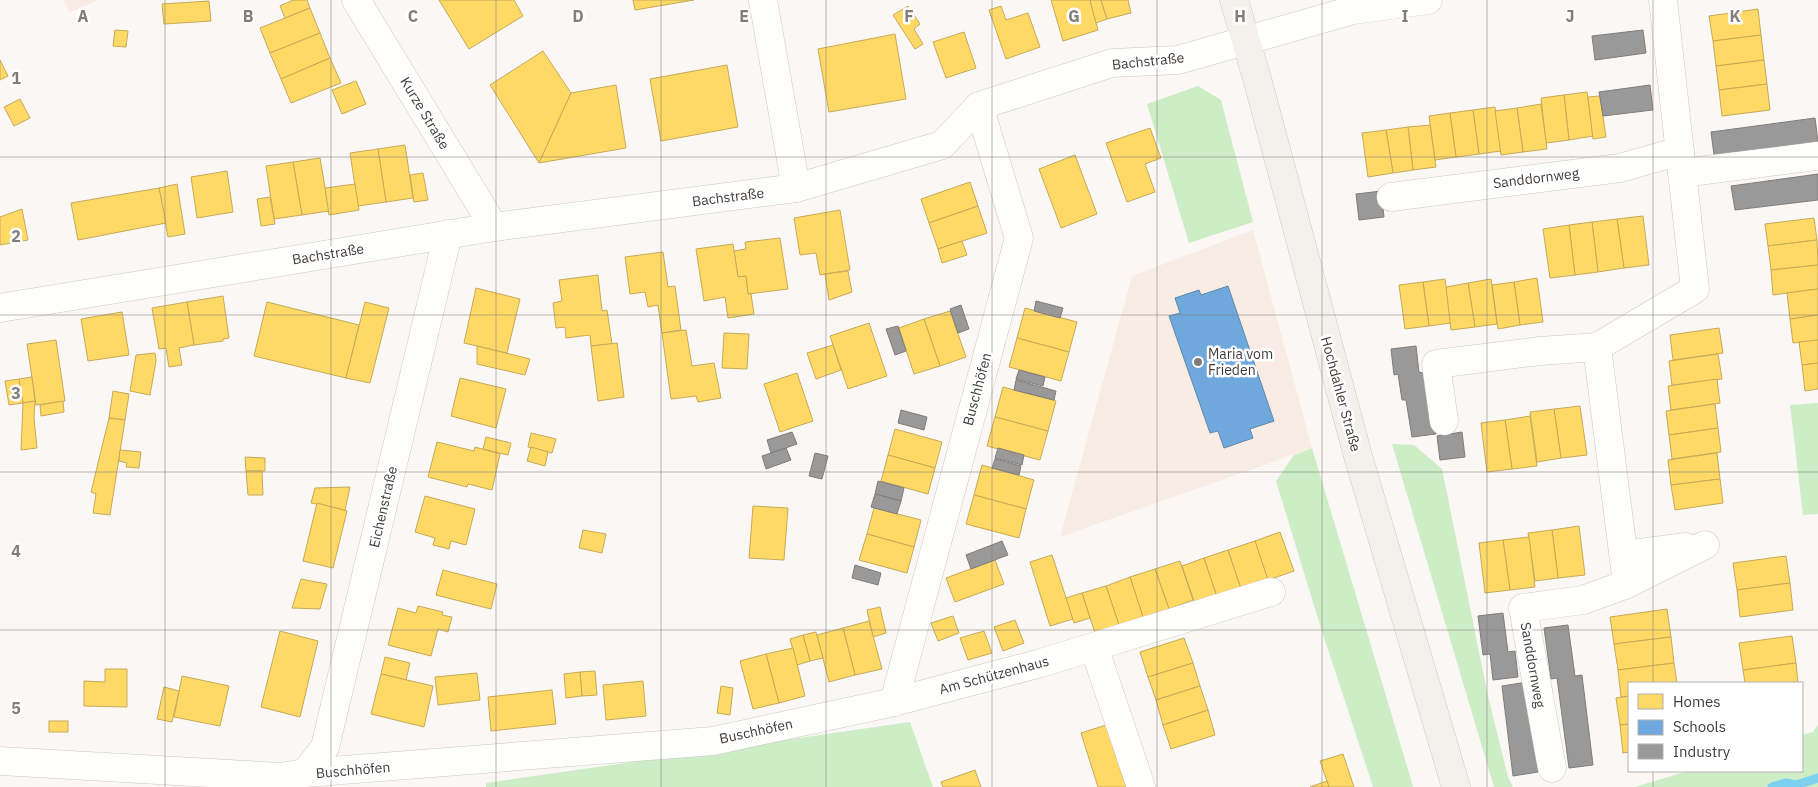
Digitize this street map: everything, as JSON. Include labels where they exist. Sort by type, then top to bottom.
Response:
[{"type":"street","name":"Kurze Straße","points":[[356,0],[494,226]]},
{"type":"street","points":[[763,0],[796,188]]},
{"type":"street","name":"Hochdahler Straße","points":[[1234,0],[1358,456],[1456,787]]},
{"type":"street","name":"Bachstraße","points":[[0,308],[494,226],[796,188],[942,145],[979,106],[1112,63],[1178,60],[1353,10],[1428,0]]},
{"type":"street","points":[[1444,421],[1436,364],[1540,351],[1597,347],[1696,289],[1663,0]]},
{"type":"street","name":"Buschhöfen","points":[[0,761],[280,777],[713,741],[894,702],[1019,238],[979,106]]},
{"type":"street","name":"Sanddornweg","points":[[1391,197],[1681,162],[1818,156]]},
{"type":"street","name":"Eichenstraße","points":[[305,774],[325,747],[448,234]]},
{"type":"street","points":[[1597,347],[1627,584]]},
{"type":"street","name":"Sanddornweg","points":[[1552,768],[1523,608],[1583,600],[1627,584],[1705,545],[1624,555]]},
{"type":"street","name":"Am Schützenhaus","points":[[894,702],[1041,663],[1271,592]]},
{"type":"street","points":[[1094,647],[1141,787]]},
{"type":"shaded area","points":[[63,0],[99,0],[70,12]]},
{"type":"shaded area","name":"Maria vom Frieden","points":[[1253,230],[1312,448],[1060,537],[1132,276]]},
{"type":"green space","points":[[1198,86],[1221,100],[1253,222],[1189,243],[1147,104]]},
{"type":"green space","points":[[1818,403],[1818,514],[1803,515],[1790,405]]},
{"type":"green space","points":[[1392,444],[1414,445],[1442,469],[1488,696],[1508,777],[1513,787],[1494,787]]},
{"type":"green space","points":[[1312,448],[1413,787],[1373,787],[1319,622],[1276,481],[1294,455]]},
{"type":"green space","points":[[910,722],[933,787],[486,787],[486,783]]},
{"type":"green space","points":[[1818,725],[1818,787],[1635,787],[1685,772],[1803,772],[1803,735],[1813,732]]},
{"type":"building: Homes","points":[[293,0],[307,0],[310,8],[285,18],[280,6]]},
{"type":"building: Homes","points":[[439,0],[514,0],[523,16],[469,49]]},
{"type":"building: Homes","points":[[633,0],[694,0],[635,10]]},
{"type":"building: Homes","points":[[1051,0],[1090,0],[1098,30],[1063,41]]},
{"type":"building: Homes","points":[[1090,0],[1101,0],[1107,19],[1096,23]]},
{"type":"building: Homes","points":[[1101,0],[1128,0],[1131,13],[1107,19]]},
{"type":"building: Homes","points":[[209,1],[211,21],[164,24],[162,4]]},
{"type":"building: Homes","points":[[908,6],[920,24],[914,29],[923,44],[915,49],[893,15]]},
{"type":"building: Homes","points":[[1001,6],[1006,20],[1028,13],[1040,47],[1006,59],[989,10]]},
{"type":"building: Homes","points":[[310,8],[320,33],[270,53],[260,28]]},
{"type":"building: Homes","points":[[1758,9],[1761,35],[1713,41],[1709,16]]},
{"type":"building: Homes","points":[[115,30],[128,31],[126,47],[113,46]]},
{"type":"building: Homes","points":[[964,32],[976,68],[946,78],[933,42]]},
{"type":"building: Homes","points":[[320,33],[330,58],[281,79],[270,53]]},
{"type":"building: Homes","points":[[895,34],[906,99],[829,112],[818,49]]},
{"type":"building: Homes","points":[[1761,35],[1764,60],[1716,66],[1713,41]]},
{"type":"building: Homes","points":[[543,51],[571,93],[539,163],[490,85]]},
{"type":"building: Homes","points":[[330,58],[341,83],[291,103],[281,79]]},
{"type":"building: Homes","points":[[0,60],[8,76],[0,80]]},
{"type":"building: Homes","points":[[1764,60],[1767,84],[1719,90],[1716,66]]},
{"type":"building: Homes","points":[[727,65],[738,127],[661,141],[650,79]]},
{"type":"building: Homes","points":[[356,81],[366,104],[342,114],[332,90]]},
{"type":"building: Homes","points":[[1767,84],[1770,110],[1722,116],[1719,90]]},
{"type":"building: Homes","points":[[616,85],[626,148],[539,163],[571,93]]},
{"type":"building: Homes","points":[[1587,92],[1593,136],[1569,140],[1564,95]]},
{"type":"building: Homes","points":[[1564,95],[1569,140],[1546,143],[1541,98]]},
{"type":"building: Homes","points":[[1600,96],[1606,137],[1593,139],[1588,97]]},
{"type":"building: Homes","points":[[20,99],[30,118],[14,126],[4,107]]},
{"type":"building: Homes","points":[[1541,104],[1547,149],[1523,152],[1517,108]]},
{"type":"building: Homes","points":[[1495,107],[1501,151],[1479,154],[1473,110]]},
{"type":"building: Homes","points":[[1517,108],[1523,152],[1501,155],[1495,111]]},
{"type":"building: Homes","points":[[1473,110],[1479,154],[1456,157],[1450,113]]},
{"type":"building: Homes","points":[[1450,113],[1456,157],[1435,160],[1429,116]]},
{"type":"building: Homes","points":[[1430,125],[1436,167],[1413,170],[1408,127]]},
{"type":"building: Homes","points":[[1408,127],[1413,170],[1393,173],[1386,130]]},
{"type":"building: Homes","points":[[1150,128],[1161,158],[1145,164],[1155,192],[1127,202],[1106,143]]},
{"type":"building: Homes","points":[[1386,130],[1393,173],[1368,177],[1362,133]]},
{"type":"building: Homes","points":[[405,145],[413,198],[386,202],[378,149]]},
{"type":"building: Homes","points":[[378,149],[386,202],[358,206],[350,153]]},
{"type":"building: Homes","points":[[1075,155],[1097,214],[1061,228],[1039,169]]},
{"type":"building: Homes","points":[[320,158],[329,211],[302,215],[293,162]]},
{"type":"building: Homes","points":[[293,162],[302,215],[274,219],[266,166]]},
{"type":"building: Homes","points":[[227,171],[233,212],[197,218],[191,177]]},
{"type":"building: Homes","points":[[423,173],[428,200],[414,202],[410,175]]},
{"type":"building: Homes","points":[[970,182],[978,206],[929,223],[921,199]]},
{"type":"building: Homes","points":[[177,184],[185,234],[168,237],[159,188]]},
{"type":"building: Homes","points":[[355,184],[359,210],[329,215],[325,188]]},
{"type":"building: Homes","points":[[159,188],[166,223],[78,240],[71,203]]},
{"type":"building: Homes","points":[[270,197],[275,224],[261,226],[257,199]]},
{"type":"building: Homes","points":[[978,206],[987,233],[938,249],[929,223]]},
{"type":"building: Homes","points":[[22,209],[28,240],[0,245],[0,217]]},
{"type":"building: Homes","points":[[840,210],[850,270],[820,275],[816,253],[800,255],[794,218]]},
{"type":"building: Homes","points":[[1643,216],[1649,265],[1624,268],[1617,219]]},
{"type":"building: Homes","points":[[1814,218],[1817,240],[1768,246],[1765,224]]},
{"type":"building: Homes","points":[[1617,219],[1624,268],[1598,272],[1592,222]]},
{"type":"building: Homes","points":[[1592,222],[1598,272],[1575,275],[1569,225]]},
{"type":"building: Homes","points":[[1569,225],[1575,275],[1550,278],[1543,229]]},
{"type":"building: Homes","points":[[780,238],[788,289],[748,294],[746,276],[738,277],[734,251],[746,249],[745,242]]},
{"type":"building: Homes","points":[[1817,240],[1818,265],[1771,270],[1768,246]]},
{"type":"building: Homes","points":[[962,241],[967,255],[942,263],[938,249]]},
{"type":"building: Homes","points":[[733,244],[738,277],[746,276],[748,294],[751,294],[754,314],[728,318],[725,297],[704,301],[696,249]]},
{"type":"building: Homes","points":[[663,252],[668,287],[675,286],[681,330],[662,333],[658,305],[648,307],[645,292],[630,294],[625,257]]},
{"type":"building: Homes","points":[[1818,265],[1818,289],[1773,295],[1771,270]]},
{"type":"building: Homes","points":[[848,271],[852,292],[829,300],[825,274]]},
{"type":"building: Homes","points":[[598,275],[602,311],[607,310],[612,344],[591,346],[590,335],[566,338],[565,327],[556,328],[553,303],[562,301],[559,280]]},
{"type":"building: Homes","points":[[1537,278],[1543,322],[1520,325],[1514,282]]},
{"type":"building: Homes","points":[[1445,279],[1451,323],[1429,326],[1423,282]]},
{"type":"building: Homes","points":[[1491,279],[1497,324],[1475,327],[1468,283]]},
{"type":"building: Homes","points":[[1423,282],[1429,326],[1405,329],[1399,285]]},
{"type":"building: Homes","points":[[1514,282],[1520,325],[1498,329],[1492,285]]},
{"type":"building: Homes","points":[[1468,283],[1475,327],[1451,330],[1446,287]]},
{"type":"building: Homes","points":[[476,288],[520,299],[507,353],[464,343]]},
{"type":"building: Homes","points":[[1818,289],[1818,315],[1790,319],[1787,293]]},
{"type":"building: Homes","points":[[223,296],[229,338],[223,339],[223,341],[194,345],[187,302]]},
{"type":"building: Homes","points":[[187,302],[194,345],[179,348],[182,365],[169,367],[166,348],[159,349],[152,308]]},
{"type":"building: Homes","points":[[267,302],[359,325],[346,378],[254,356]]},
{"type":"building: Homes","points":[[365,302],[389,308],[370,383],[346,378]]},
{"type":"building: Homes","points":[[1025,308],[1077,322],[1069,352],[1017,338]]},
{"type":"building: Homes","points":[[950,311],[966,357],[940,366],[924,319]]},
{"type":"building: Homes","points":[[122,312],[129,355],[88,361],[81,319]]},
{"type":"building: Homes","points":[[1818,315],[1818,340],[1793,343],[1790,319]]},
{"type":"building: Homes","points":[[924,319],[940,366],[914,374],[899,328]]},
{"type":"building: Homes","points":[[869,323],[887,376],[848,389],[830,336]]},
{"type":"building: Homes","points":[[1719,328],[1723,353],[1673,360],[1670,335]]},
{"type":"building: Homes","points":[[686,330],[692,366],[714,363],[721,398],[698,402],[696,396],[671,399],[662,333]]},
{"type":"building: Homes","points":[[724,333],[749,334],[747,369],[722,368]]},
{"type":"building: Homes","points":[[1017,338],[1069,352],[1061,381],[1009,367]]},
{"type":"building: Homes","points":[[56,340],[65,401],[36,405],[27,344]]},
{"type":"building: Homes","points":[[1818,340],[1818,363],[1802,365],[1799,342]]},
{"type":"building: Homes","points":[[617,343],[624,397],[598,401],[591,346]]},
{"type":"building: Homes","points":[[833,345],[841,370],[816,379],[807,353]]},
{"type":"building: Homes","points":[[477,346],[530,359],[525,375],[477,364]]},
{"type":"building: Homes","points":[[155,353],[156,361],[150,395],[130,391],[136,355]]},
{"type":"building: Homes","points":[[1718,354],[1722,379],[1672,385],[1669,361]]},
{"type":"building: Homes","points":[[1818,363],[1818,389],[1805,391],[1802,365]]},
{"type":"building: Homes","points":[[797,373],[813,421],[780,432],[764,384]]},
{"type":"building: Homes","points":[[32,377],[35,401],[23,403],[19,379]]},
{"type":"building: Homes","points":[[460,378],[506,389],[496,428],[451,416]]},
{"type":"building: Homes","points":[[19,379],[23,403],[9,405],[5,381]]},
{"type":"building: Homes","points":[[1717,379],[1720,403],[1671,410],[1668,386]]},
{"type":"building: Homes","points":[[1003,387],[1056,401],[1048,431],[995,417]]},
{"type":"building: Homes","points":[[113,391],[129,394],[125,420],[109,418]]},
{"type":"building: Homes","points":[[35,401],[34,418],[37,448],[21,450],[23,403]]},
{"type":"building: Homes","points":[[63,401],[64,412],[41,416],[40,405]]},
{"type":"building: Homes","points":[[1715,404],[1718,428],[1669,435],[1666,411]]},
{"type":"building: Homes","points":[[1580,406],[1587,455],[1561,458],[1554,409]]},
{"type":"building: Homes","points":[[1554,409],[1561,458],[1537,462],[1530,412]]},
{"type":"building: Homes","points":[[1530,416],[1537,466],[1512,469],[1505,420]]},
{"type":"building: Homes","points":[[995,417],[1048,431],[1040,460],[987,446]]},
{"type":"building: Homes","points":[[109,418],[125,420],[110,515],[93,513],[96,494],[91,492]]},
{"type":"building: Homes","points":[[1505,420],[1512,469],[1487,472],[1481,423]]},
{"type":"building: Homes","points":[[1718,428],[1721,452],[1672,459],[1669,435]]},
{"type":"building: Homes","points":[[895,429],[942,442],[935,468],[888,455]]},
{"type":"building: Homes","points":[[531,433],[556,439],[552,453],[528,447]]},
{"type":"building: Homes","points":[[486,437],[511,443],[508,455],[483,449]]},
{"type":"building: Homes","points":[[437,442],[474,451],[475,447],[500,454],[492,490],[468,484],[467,487],[428,477]]},
{"type":"building: Homes","points":[[531,447],[548,452],[545,466],[527,461]]},
{"type":"building: Homes","points":[[120,450],[141,452],[139,468],[126,467],[127,463],[119,461]]},
{"type":"building: Homes","points":[[1717,453],[1720,479],[1671,485],[1668,460]]},
{"type":"building: Homes","points":[[888,455],[935,468],[928,494],[881,481]]},
{"type":"building: Homes","points":[[245,457],[265,458],[265,471],[246,471]]},
{"type":"building: Homes","points":[[982,465],[1034,480],[1026,509],[974,495]]},
{"type":"building: Homes","points":[[246,471],[262,471],[263,495],[248,495]]},
{"type":"building: Homes","points":[[1720,479],[1723,503],[1675,510],[1671,485]]},
{"type":"building: Homes","points":[[350,487],[345,510],[311,503],[315,488]]},
{"type":"building: Homes","points":[[974,495],[1026,509],[1019,538],[966,524]]},
{"type":"building: Homes","points":[[425,496],[475,509],[466,545],[451,541],[449,549],[433,545],[435,538],[415,532]]},
{"type":"building: Homes","points":[[317,503],[347,511],[333,568],[303,561]]},
{"type":"building: Homes","points":[[753,506],[788,508],[784,560],[749,558]]},
{"type":"building: Homes","points":[[874,508],[921,520],[914,547],[867,534]]},
{"type":"building: Homes","points":[[1579,526],[1585,575],[1558,578],[1552,530]]},
{"type":"building: Homes","points":[[583,530],[606,534],[602,553],[579,548]]},
{"type":"building: Homes","points":[[1552,530],[1558,578],[1535,581],[1528,533]]},
{"type":"building: Homes","points":[[1280,532],[1294,571],[1268,580],[1255,541]]},
{"type":"building: Homes","points":[[867,534],[914,547],[907,573],[859,560]]},
{"type":"building: Homes","points":[[1529,537],[1535,587],[1510,590],[1503,540]]},
{"type":"building: Homes","points":[[1503,540],[1510,590],[1485,593],[1479,543]]},
{"type":"building: Homes","points":[[1255,541],[1268,580],[1241,589],[1228,550]]},
{"type":"building: Homes","points":[[1228,550],[1241,589],[1217,597],[1204,558]]},
{"type":"building: Homes","points":[[1052,555],[1073,619],[1050,626],[1030,562]]},
{"type":"building: Homes","points":[[1786,556],[1790,583],[1737,590],[1733,563]]},
{"type":"building: Homes","points":[[1204,558],[1217,597],[1195,604],[1182,566]]},
{"type":"building: Homes","points":[[995,560],[1004,584],[955,602],[946,578]]},
{"type":"building: Homes","points":[[1180,561],[1193,600],[1169,609],[1155,569]]},
{"type":"building: Homes","points":[[1155,569],[1169,609],[1143,617],[1130,577]]},
{"type":"building: Homes","points":[[443,570],[497,584],[491,609],[436,595]]},
{"type":"building: Homes","points":[[1130,577],[1143,617],[1119,625],[1106,586]]},
{"type":"building: Homes","points":[[301,579],[327,584],[320,609],[292,608]]},
{"type":"building: Homes","points":[[1790,583],[1793,610],[1740,617],[1737,590]]},
{"type":"building: Homes","points":[[1106,586],[1119,625],[1095,633],[1082,593]]},
{"type":"building: Homes","points":[[1082,593],[1090,618],[1074,623],[1066,598]]},
{"type":"building: Homes","points":[[418,606],[443,612],[442,615],[452,617],[448,632],[438,629],[431,656],[388,645],[398,608],[416,613]]},
{"type":"building: Homes","points":[[880,607],[886,633],[873,637],[867,610]]},
{"type":"building: Homes","points":[[1667,609],[1671,637],[1614,644],[1610,617]]},
{"type":"building: Homes","points":[[953,616],[959,633],[938,641],[931,623]]},
{"type":"building: Homes","points":[[1015,620],[1024,643],[1003,651],[994,627]]},
{"type":"building: Homes","points":[[869,621],[882,669],[855,675],[843,628]]},
{"type":"building: Homes","points":[[843,628],[855,675],[829,682],[817,635]]},
{"type":"building: Homes","points":[[280,631],[318,641],[300,717],[261,707]]},
{"type":"building: Homes","points":[[984,631],[992,653],[968,660],[960,638]]},
{"type":"building: Homes","points":[[816,632],[823,658],[810,661],[803,635]]},
{"type":"building: Homes","points":[[803,635],[810,661],[797,665],[790,639]]},
{"type":"building: Homes","points":[[1792,636],[1796,663],[1743,670],[1739,643]]},
{"type":"building: Homes","points":[[1671,637],[1674,663],[1618,670],[1614,644]]},
{"type":"building: Homes","points":[[1184,638],[1193,663],[1148,677],[1140,652]]},
{"type":"building: Homes","points":[[793,648],[805,696],[779,703],[766,654]]},
{"type":"building: Homes","points":[[766,654],[779,703],[753,709],[740,661]]},
{"type":"building: Homes","points":[[385,657],[410,663],[406,680],[381,674]]},
{"type":"building: Homes","points":[[1193,663],[1200,686],[1156,700],[1148,677]]},
{"type":"building: Homes","points":[[1674,663],[1677,682],[1628,682],[1628,696],[1621,697],[1618,670]]},
{"type":"building: Homes","points":[[1796,663],[1798,682],[1745,682],[1743,670]]},
{"type":"building: Homes","points":[[105,669],[127,669],[127,707],[84,706],[84,681],[105,682]]},
{"type":"building: Homes","points":[[595,671],[597,695],[582,696],[580,672]]},
{"type":"building: Homes","points":[[580,672],[582,696],[566,698],[564,674]]},
{"type":"building: Homes","points":[[477,673],[480,700],[438,705],[435,677]]},
{"type":"building: Homes","points":[[381,674],[433,686],[424,727],[371,714]]},
{"type":"building: Homes","points":[[182,676],[229,686],[220,726],[174,717]]},
{"type":"building: Homes","points":[[643,681],[646,716],[606,720],[603,685]]},
{"type":"building: Homes","points":[[721,686],[733,688],[730,715],[717,713]]},
{"type":"building: Homes","points":[[1200,686],[1208,710],[1163,725],[1156,700]]},
{"type":"building: Homes","points":[[164,687],[179,691],[172,722],[157,719]]},
{"type":"building: Homes","points":[[552,690],[556,724],[491,731],[488,697]]},
{"type":"building: Homes","points":[[1628,696],[1628,724],[1620,725],[1616,698]]},
{"type":"building: Homes","points":[[1208,710],[1215,735],[1171,749],[1163,725]]},
{"type":"building: Homes","points":[[49,721],[68,721],[68,732],[49,732]]},
{"type":"building: Homes","points":[[1628,724],[1628,752],[1623,753],[1620,725]]},
{"type":"building: Homes","points":[[1106,725],[1126,787],[1098,787],[1081,733]]},
{"type":"building: Homes","points":[[1343,754],[1354,787],[1329,787],[1320,761]]},
{"type":"building: Homes","points":[[975,770],[981,787],[943,787],[941,782]]},
{"type":"building: Homes","points":[[1327,781],[1329,787],[1310,787]]},
{"type":"building: Schools","points":[[1228,286],[1274,421],[1250,429],[1253,438],[1224,448],[1218,431],[1210,433],[1169,316],[1180,313],[1175,298],[1199,290],[1201,295]]},
{"type":"building: Industry","points":[[1643,30],[1646,53],[1595,60],[1592,36]]},
{"type":"building: Industry","points":[[1650,85],[1653,110],[1603,116],[1599,92]]},
{"type":"building: Industry","points":[[1815,118],[1818,142],[1714,155],[1711,132]]},
{"type":"building: Industry","points":[[1818,174],[1818,200],[1735,210],[1731,186]]},
{"type":"building: Industry","points":[[1381,191],[1384,217],[1359,220],[1356,194]]},
{"type":"building: Industry","points":[[1036,301],[1063,308],[1060,318],[1034,311]]},
{"type":"building: Industry","points":[[961,305],[969,329],[958,333],[950,309]]},
{"type":"building: Industry","points":[[898,326],[906,351],[895,355],[886,329]]},
{"type":"building: Industry","points":[[1416,346],[1419,372],[1423,373],[1427,396],[1431,396],[1436,434],[1412,437],[1406,400],[1402,400],[1398,374],[1394,375],[1391,349]]},
{"type":"building: Industry","points":[[1019,370],[1045,377],[1043,386],[1016,379]]},
{"type":"building: Industry","points":[[1016,380],[1056,391],[1054,400],[1014,390]]},
{"type":"building: Industry","points":[[901,410],[927,417],[924,430],[898,423]]},
{"type":"building: Industry","points":[[792,432],[797,444],[771,453],[767,440]]},
{"type":"building: Industry","points":[[1462,432],[1465,457],[1440,460],[1437,436]]},
{"type":"building: Industry","points":[[786,448],[791,460],[766,469],[762,456]]},
{"type":"building: Industry","points":[[998,448],[1024,455],[1022,465],[995,458]]},
{"type":"building: Industry","points":[[815,453],[828,456],[822,479],[809,476]]},
{"type":"building: Industry","points":[[995,459],[1021,466],[1019,475],[992,468]]},
{"type":"building: Industry","points":[[878,481],[904,488],[901,501],[875,494]]},
{"type":"building: Industry","points":[[875,494],[901,501],[897,514],[871,507]]},
{"type":"building: Industry","points":[[1002,541],[1008,555],[971,569],[966,555]]},
{"type":"building: Industry","points":[[855,565],[881,573],[878,585],[852,578]]},
{"type":"building: Industry","points":[[1503,613],[1508,652],[1515,651],[1518,677],[1493,680],[1490,654],[1483,655],[1478,616]]},
{"type":"building: Industry","points":[[1568,625],[1575,676],[1582,675],[1593,765],[1569,768],[1557,678],[1551,679],[1544,628]]},
{"type":"building: Industry","points":[[1527,682],[1538,772],[1513,776],[1502,686]]},
{"type":"waterway","points":[[1772,787],[1786,783],[1796,785],[1818,778]]},
{"type":"place","name":"Maria vom Frieden","points":[[1198,362]]}]
